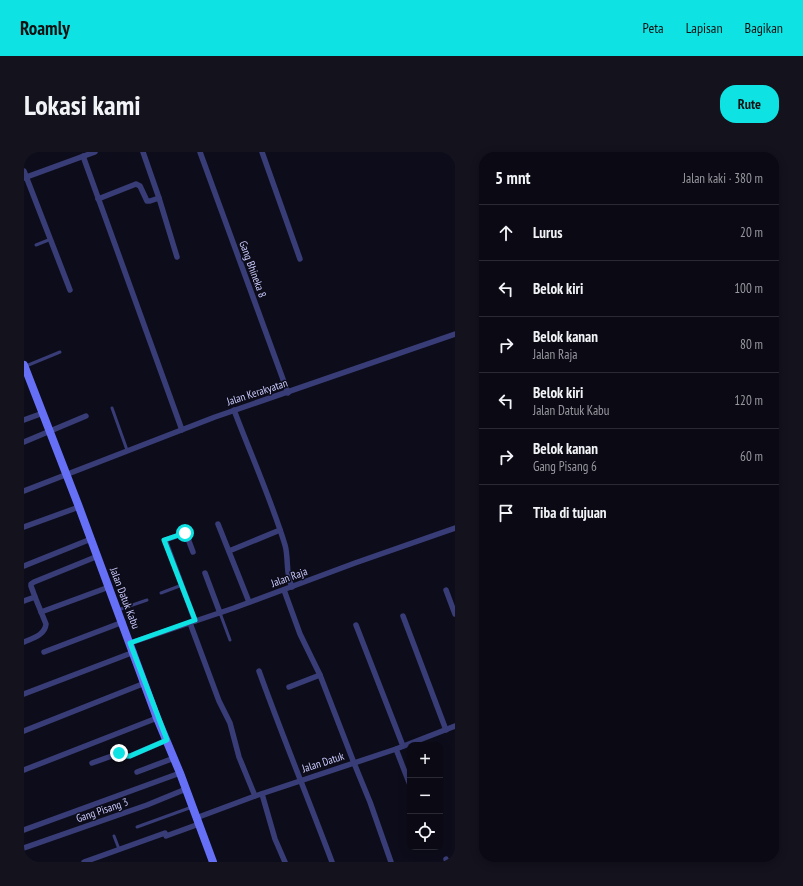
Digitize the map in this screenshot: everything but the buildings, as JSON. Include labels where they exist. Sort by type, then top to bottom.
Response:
[{"type":"street","points":[[25,178],[95,152]]},
{"type":"street","points":[[143,152],[177,257]]},
{"type":"street","name":"Gang Bhineka 8","points":[[200,152],[288,393]]},
{"type":"street","points":[[262,152],[300,259]]},
{"type":"street","points":[[83,156],[182,430]]},
{"type":"street","points":[[24,171],[25,178],[51,239],[70,290]]},
{"type":"street","points":[[98,199],[136,184],[140,186],[148,201],[159,198]]},
{"type":"street","name":"Jalan Kerakyatan","points":[[24,491],[234,410],[288,393],[455,334]]},
{"type":"street","name":"Jalan Datuk Kabu","points":[[24,366],[27,382],[43,413],[134,652],[157,718],[180,773],[212,862]]},
{"type":"street","points":[[234,410],[276,517],[287,552],[287,576],[292,587]]},
{"type":"street","points":[[24,420],[43,413]]},
{"type":"street","points":[[24,442],[86,416]]},
{"type":"street","points":[[24,527],[79,507]]},
{"type":"street","points":[[218,524],[249,602]]},
{"type":"street","name":"Jalan Raja","points":[[130,643],[220,613],[455,528]]},
{"type":"street","points":[[229,551],[280,530]]},
{"type":"street","points":[[193,552],[185,533],[164,540],[182,585],[192,622],[212,683],[230,723],[239,757],[255,796]]},
{"type":"street","points":[[24,566],[91,539]]},
{"type":"street","points":[[24,642],[41,634],[45,630],[46,624],[31,584],[98,556]]},
{"type":"street","points":[[205,573],[220,613]]},
{"type":"street","points":[[41,612],[109,587]]},
{"type":"street","points":[[284,590],[300,634],[320,675],[370,802],[391,862]]},
{"type":"street","points":[[446,590],[455,614]]},
{"type":"street","points":[[24,601],[35,597]]},
{"type":"street","points":[[403,616],[446,730]]},
{"type":"street","points":[[44,652],[122,622]]},
{"type":"street","points":[[356,625],[403,746]]},
{"type":"street","points":[[24,694],[134,652]]},
{"type":"street","points":[[258,671],[332,862]]},
{"type":"street","points":[[289,687],[320,675]]},
{"type":"street","points":[[24,730],[145,683]]},
{"type":"street","points":[[24,770],[157,718]]},
{"type":"street","name":"Jalan Datuk","points":[[84,862],[165,833],[166,836],[255,796],[396,749],[455,726]]},
{"type":"street","points":[[92,763],[120,753],[130,756],[167,740]]},
{"type":"street","points":[[396,749],[407,778]]},
{"type":"street","points":[[137,772],[174,758]]},
{"type":"street","points":[[24,830],[180,773]]},
{"type":"street","name":"Gang Pisang 3","points":[[24,848],[147,805],[186,789]]},
{"type":"street","points":[[262,794],[275,839],[285,862]]},
{"type":"lane","points":[[36,245],[51,239]]},
{"type":"lane","points":[[24,366],[60,352]]},
{"type":"lane","points":[[112,408],[127,450]]},
{"type":"lane","points":[[161,593],[182,585]]},
{"type":"lane","points":[[118,610],[147,600]]},
{"type":"lane","points":[[220,613],[230,640]]},
{"type":"lane","points":[[137,827],[192,807]]},
{"type":"lane","points":[[114,836],[119,849]]},
{"type":"route","points":[[119,753],[130,756],[167,740],[157,718],[130,643],[195,620],[164,540],[185,533]]}]
